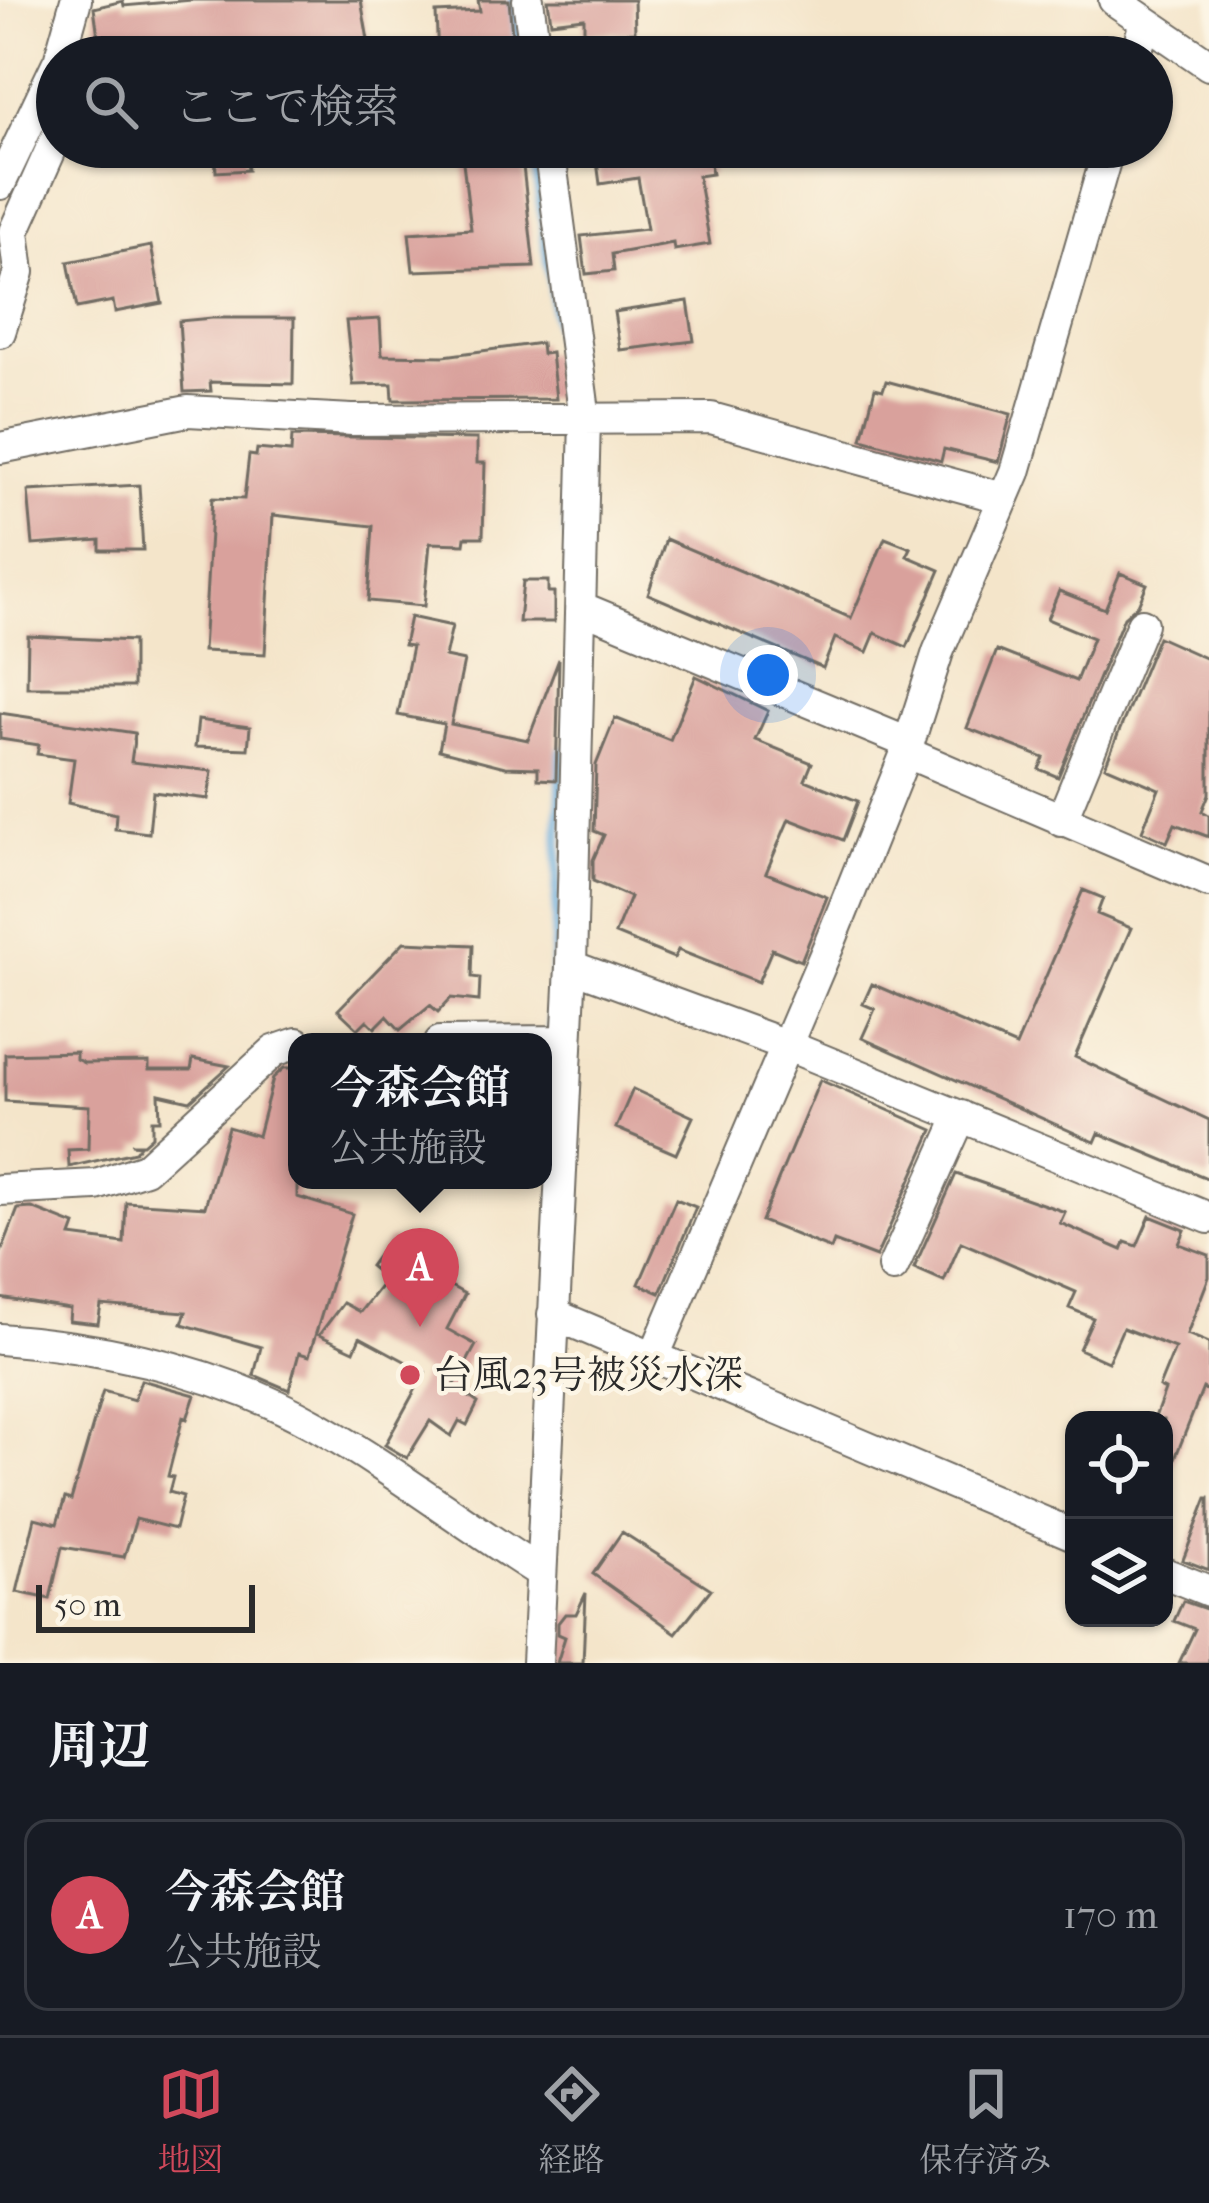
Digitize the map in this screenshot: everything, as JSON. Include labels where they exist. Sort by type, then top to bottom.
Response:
[{"type":"street","points":[[65,36],[76,0]]},
{"type":"street","points":[[528,0],[533,36]]},
{"type":"street","points":[[1114,0],[1166,36]]},
{"type":"street","points":[[1141,36],[1145,22]]},
{"type":"street","points":[[1173,41],[1209,65]]},
{"type":"street","points":[[0,184],[36,107]]},
{"type":"street","points":[[0,332],[19,272],[14,232],[43,168]]},
{"type":"street","points":[[537,1663],[571,966],[585,419],[552,168]]},
{"type":"street","points":[[653,1359],[786,1045],[1003,498],[1103,168]]},
{"type":"street","points":[[0,448],[188,411],[352,420],[711,418],[1003,498]]},
{"type":"street","points":[[583,608],[906,747],[1061,821],[1206,872]]},
{"type":"street","points":[[1061,821],[1142,624]]},
{"type":"street","points":[[571,966],[786,1045],[1209,1218]]},
{"type":"street","points":[[552,1041],[567,1041]]},
{"type":"street","points":[[0,1190],[96,1185],[145,1169],[274,1051],[288,1046]]},
{"type":"street","points":[[893,1268],[961,1116]]},
{"type":"street","points":[[553,1314],[1065,1531]]},
{"type":"street","points":[[0,1339],[72,1344],[176,1368],[238,1391],[314,1424],[540,1572]]},
{"type":"street","points":[[1173,1577],[1209,1592]]},
{"type":"building","points":[[192,0],[361,0],[367,36],[98,36],[94,8],[123,1],[124,6]]},
{"type":"building","points":[[478,0],[509,0],[512,36],[437,36],[436,13],[480,11]]},
{"type":"building","points":[[548,0],[634,0],[635,32],[584,33],[584,18],[551,22]]},
{"type":"building","points":[[216,168],[248,168],[248,170],[216,172]]},
{"type":"building","points":[[464,168],[523,168],[534,267],[413,271],[409,233],[471,229]]},
{"type":"building","points":[[598,168],[711,168],[712,174],[698,176],[710,244],[674,250],[673,243],[612,254],[614,271],[586,274],[581,236],[647,229],[638,178],[600,184]]},
{"type":"building","points":[[151,246],[162,303],[115,312],[113,301],[77,308],[68,262]]},
{"type":"building","points":[[688,301],[694,341],[620,350],[614,312]]},
{"type":"building","points":[[294,318],[293,384],[210,382],[211,391],[184,392],[179,321]]},
{"type":"building","points":[[380,319],[382,355],[444,356],[541,343],[542,354],[551,353],[556,399],[393,400],[392,384],[353,385],[346,321]]},
{"type":"building","points":[[886,381],[1011,414],[998,462],[944,449],[941,461],[862,439],[875,388],[883,390]]},
{"type":"building","points":[[292,436],[477,439],[477,463],[485,463],[483,537],[465,537],[464,544],[430,543],[424,606],[368,601],[373,526],[273,515],[265,654],[203,651],[212,498],[244,499],[249,455],[256,456],[257,449],[291,452]]},
{"type":"building","points":[[139,485],[143,550],[100,550],[100,540],[33,545],[28,491]]},
{"type":"building","points":[[885,538],[911,548],[907,556],[940,570],[907,647],[875,633],[867,652],[835,638],[823,668],[648,594],[666,539],[851,618]]},
{"type":"building","points":[[1120,573],[1147,584],[1138,605],[1124,617],[1058,777],[1039,769],[1044,758],[967,728],[997,650],[1076,681],[1093,638],[1047,619],[1059,591],[1105,609]]},
{"type":"building","points":[[523,581],[548,581],[548,592],[554,592],[554,622],[519,622]]},
{"type":"building","points":[[410,617],[452,626],[445,657],[464,661],[451,724],[528,740],[559,659],[556,780],[538,779],[538,768],[505,767],[439,750],[444,724],[398,715],[412,646],[404,645]]},
{"type":"building","points":[[28,636],[133,641],[133,687],[27,687]]},
{"type":"building","points":[[1158,637],[1209,660],[1209,794],[1202,811],[1209,815],[1209,837],[1175,824],[1167,842],[1142,831],[1159,789],[1105,766]]},
{"type":"building","points":[[696,676],[768,711],[755,740],[812,763],[805,780],[858,801],[843,840],[789,819],[766,873],[827,897],[801,961],[772,949],[758,982],[678,950],[674,958],[615,934],[630,897],[593,881],[593,860],[604,835],[594,831],[596,765],[615,718],[670,740]]},
{"type":"building","points":[[0,713],[135,733],[131,762],[212,771],[208,799],[153,792],[149,833],[115,829],[116,814],[68,803],[74,759],[37,754],[39,745],[0,739]]},
{"type":"building","points":[[198,720],[250,727],[248,749],[195,747]]},
{"type":"building","points":[[1083,890],[1103,898],[1097,914],[1131,928],[1075,1057],[1209,1120],[1209,1179],[1099,1133],[1095,1142],[862,1038],[875,1009],[863,1004],[872,984],[1016,1046]]},
{"type":"building","points":[[404,942],[473,945],[472,977],[480,978],[479,1001],[451,998],[438,1012],[430,1005],[400,1030],[387,1016],[375,1028],[367,1020],[358,1029],[338,1010]]},
{"type":"building","points":[[76,1052],[76,1059],[84,1063],[149,1062],[149,1070],[191,1070],[193,1059],[229,1066],[190,1101],[159,1094],[160,1120],[152,1120],[152,1136],[143,1144],[131,1144],[140,1145],[135,1152],[69,1167],[68,1150],[88,1149],[89,1106],[5,1101],[5,1054]]},
{"type":"building","points":[[288,1068],[288,1189],[297,1189],[297,1197],[352,1214],[309,1356],[299,1353],[289,1390],[254,1375],[261,1347],[182,1324],[186,1312],[101,1305],[98,1324],[69,1321],[70,1309],[0,1298],[0,1255],[18,1209],[32,1208],[75,1225],[71,1236],[124,1243],[126,1202],[205,1207],[228,1127],[258,1136],[273,1078]]},
{"type":"building","points":[[820,1080],[933,1130],[876,1257],[834,1241],[831,1249],[761,1221]]},
{"type":"building","points":[[633,1089],[693,1117],[676,1154],[616,1128]]},
{"type":"building","points":[[956,1174],[1065,1212],[1060,1223],[1122,1250],[1125,1242],[1137,1246],[1150,1216],[1185,1230],[1179,1244],[1209,1255],[1209,1277],[1187,1334],[1209,1343],[1209,1391],[1203,1388],[1173,1463],[1173,1411],[1157,1411],[1165,1390],[1159,1387],[1175,1348],[1123,1328],[1108,1362],[1079,1349],[1093,1318],[1069,1308],[1076,1292],[961,1242],[944,1281],[914,1268]]},
{"type":"building","points":[[676,1199],[696,1207],[660,1293],[639,1284]]},
{"type":"building","points":[[389,1240],[413,1240],[447,1266],[438,1279],[465,1294],[447,1329],[476,1345],[454,1386],[478,1403],[467,1425],[459,1421],[451,1436],[430,1421],[407,1458],[385,1445],[425,1372],[360,1337],[354,1351],[319,1335],[343,1303],[360,1312],[386,1279],[370,1266]]},
{"type":"building","points":[[141,1380],[195,1395],[187,1419],[183,1417],[168,1476],[173,1477],[169,1492],[183,1496],[175,1529],[136,1519],[124,1557],[62,1547],[50,1599],[17,1592],[35,1518],[57,1524],[65,1498],[71,1500],[103,1391],[134,1400]]},
{"type":"building","points":[[1209,1498],[1209,1570],[1183,1560]]},
{"type":"building","points":[[622,1532],[711,1589],[676,1633],[593,1574]]},
{"type":"building","points":[[586,1593],[583,1663],[557,1663],[565,1637],[558,1634],[558,1623],[565,1614],[576,1614]]},
{"type":"building","points":[[1183,1601],[1209,1610],[1209,1663],[1179,1663],[1195,1629],[1174,1621]]},
{"type":"waterway","points":[[513,0],[518,36]]},
{"type":"waterway","points":[[536,168],[567,410]]},
{"type":"waterway","points":[[567,536],[569,427]]},
{"type":"waterway","points":[[551,1033],[562,751]]},
{"type":"place","name":"今森会館","points":[[420,1327]]},
{"type":"place","name":"台風23号被災水深","points":[[410,1375]]}]
